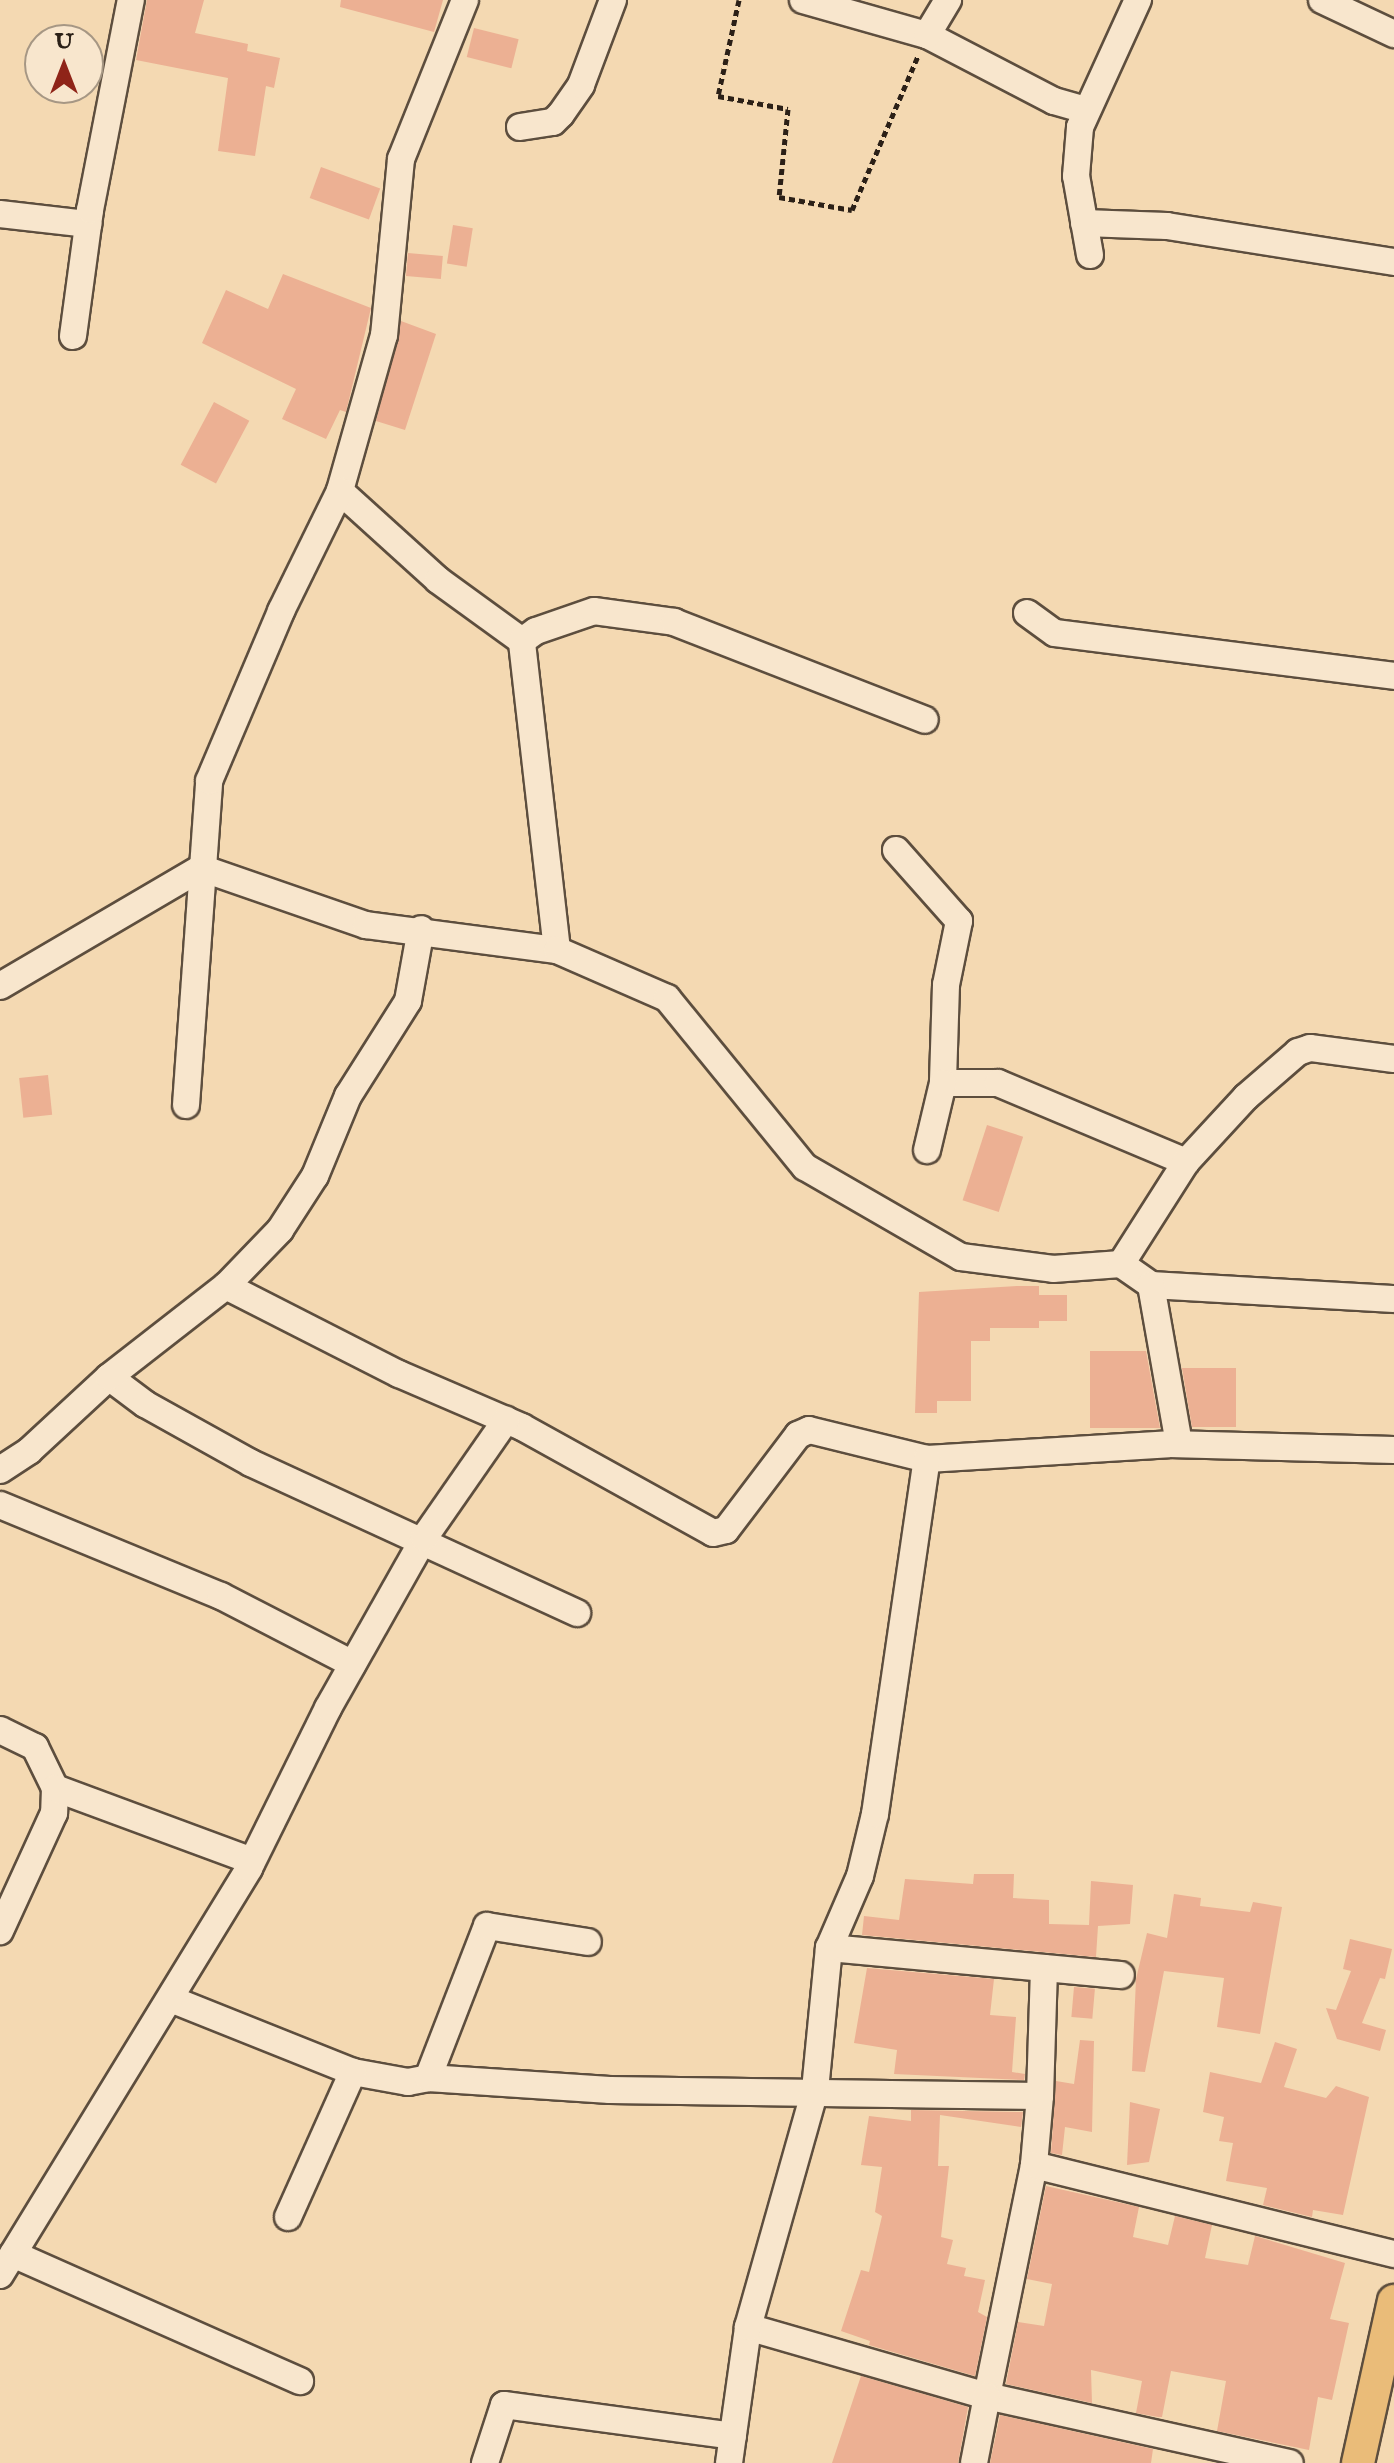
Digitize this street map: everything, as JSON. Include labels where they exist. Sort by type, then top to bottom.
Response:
[{"type":"main road","points":[[1358,2463],[1394,2301]]},
{"type":"street","points":[[73,336],[88,224],[131,0]]},
{"type":"street","points":[[186,1105],[209,781],[281,611],[340,491],[384,335],[401,159],[465,0]]},
{"type":"street","points":[[520,127],[553,122],[561,114],[581,85],[613,0]]},
{"type":"street","points":[[803,0],[927,35],[1054,101],[1085,110]]},
{"type":"street","points":[[927,35],[948,0]]},
{"type":"street","points":[[1090,255],[1076,176],[1085,110],[1138,0]]},
{"type":"street","points":[[1322,0],[1394,34]]},
{"type":"street","points":[[0,214],[88,224]]},
{"type":"street","points":[[1084,223],[1167,226],[1394,262]]},
{"type":"street","points":[[340,491],[438,580],[522,641],[557,950]]},
{"type":"street","points":[[522,641],[572,615],[634,613],[674,622],[925,720]]},
{"type":"street","points":[[1027,613],[1055,633],[1394,676]]},
{"type":"street","points":[[896,850],[959,921],[946,985],[943,1083],[927,1150]]},
{"type":"street","points":[[0,986],[201,868],[352,921],[557,950],[667,998],[805,1167],[961,1257],[995,1266],[1053,1269],[1121,1264],[1151,1285],[1394,1299]]},
{"type":"street","points":[[0,1470],[29,1451],[109,1377],[226,1286],[280,1230],[315,1176],[348,1096],[408,1001],[421,929]]},
{"type":"street","points":[[1121,1264],[1186,1162],[1246,1097],[1304,1049],[1394,1059]]},
{"type":"street","points":[[943,1083],[985,1081],[1020,1090],[1186,1162]]},
{"type":"street","points":[[1151,1285],[1179,1444]]},
{"type":"street","points":[[226,1286],[399,1374],[506,1420],[713,1533],[726,1530],[802,1432],[825,1432],[927,1459],[1079,1446],[1179,1444],[1394,1450]]},
{"type":"street","points":[[109,1377],[145,1404],[251,1463],[424,1538],[577,1613]]},
{"type":"street","points":[[300,2381],[7,2265],[173,2000],[252,1861],[353,1664],[424,1538],[506,1420]]},
{"type":"street","points":[[729,2463],[748,2327],[815,2090],[829,1948],[860,1876],[875,1814],[927,1459]]},
{"type":"street","points":[[0,1505],[221,1596],[353,1664]]},
{"type":"street","points":[[0,1730],[35,1747],[55,1788],[54,1813],[0,1931]]},
{"type":"street","points":[[55,1788],[252,1861]]},
{"type":"street","points":[[428,2078],[487,1926],[588,1942]]},
{"type":"street","points":[[829,1948],[1121,1975]]},
{"type":"street","points":[[974,2463],[1034,2165],[1040,2096],[1044,1968]]},
{"type":"street","points":[[173,2000],[353,2072],[408,2082],[428,2078],[610,2090],[815,2090],[1040,2096]]},
{"type":"street","points":[[288,2217],[353,2072]]},
{"type":"street","points":[[1034,2165],[1394,2254]]},
{"type":"street","points":[[748,2327],[987,2396],[1290,2463]]},
{"type":"street","points":[[485,2463],[504,2405],[733,2436]]},
{"type":"path","points":[[739,0],[718,96],[788,109],[779,197],[852,210],[927,35]]},
{"type":"building","points":[[147,0],[204,0],[195,33],[248,44],[247,51],[280,58],[274,88],[266,86],[255,156],[218,151],[228,78],[136,60]]},
{"type":"building","points":[[341,0],[443,0],[434,32],[340,7]]},
{"type":"building","points":[[474,28],[519,39],[511,68],[467,57]]},
{"type":"building","points":[[321,167],[380,189],[369,220],[310,198]]},
{"type":"building","points":[[453,225],[473,228],[467,267],[447,264]]},
{"type":"building","points":[[408,253],[443,256],[441,279],[406,276]]},
{"type":"building","points":[[283,274],[371,308],[346,412],[340,410],[326,439],[282,419],[296,389],[202,343],[226,290],[268,309]]},
{"type":"building","points":[[401,321],[436,334],[405,430],[376,421]]},
{"type":"building","points":[[214,402],[249,421],[216,483],[181,465]]},
{"type":"building","points":[[48,1075],[52,1115],[23,1118],[19,1078]]},
{"type":"building","points":[[987,1125],[1023,1137],[999,1212],[963,1200]]},
{"type":"building","points":[[1039,1286],[1039,1295],[1067,1295],[1067,1321],[1039,1321],[1039,1328],[990,1328],[990,1341],[971,1341],[971,1401],[937,1401],[937,1413],[915,1413],[919,1292]]},
{"type":"building","points":[[1090,1351],[1146,1351],[1160,1428],[1090,1428]]},
{"type":"building","points":[[1182,1368],[1236,1368],[1236,1427],[1192,1427]]},
{"type":"building","points":[[974,1874],[1014,1874],[1013,1898],[1049,1900],[1049,1924],[1089,1925],[1091,1881],[1133,1885],[1130,1924],[1098,1926],[1096,1957],[862,1935],[864,1916],[899,1920],[905,1879],[973,1884]]},
{"type":"building","points":[[1174,1894],[1201,1898],[1200,1906],[1250,1912],[1253,1902],[1282,1907],[1260,2034],[1217,2027],[1224,1978],[1164,1971],[1145,2072],[1132,2071],[1136,1979],[1147,1933],[1167,1938]]},
{"type":"building","points":[[1350,1939],[1392,1949],[1385,1979],[1380,1978],[1362,2023],[1386,2030],[1380,2051],[1337,2039],[1326,2008],[1336,2010],[1351,1971],[1343,1969]]},
{"type":"building","points":[[867,1968],[994,1979],[990,2015],[1016,2017],[1012,2072],[1025,2074],[1024,2080],[894,2074],[897,2050],[854,2043]]},
{"type":"building","points":[[1074,1987],[1095,1989],[1092,2019],[1071,2017]]},
{"type":"building","points":[[1080,2040],[1094,2041],[1092,2132],[1065,2127],[1062,2155],[1051,2153],[1056,2081],[1074,2084]]},
{"type":"building","points":[[1275,2042],[1297,2049],[1284,2087],[1326,2098],[1336,2086],[1369,2097],[1343,2215],[1313,2210],[1312,2217],[1263,2205],[1267,2188],[1226,2181],[1233,2143],[1219,2141],[1224,2117],[1203,2112],[1210,2072],[1261,2083]]},
{"type":"building","points":[[1130,2102],[1160,2109],[1149,2162],[1127,2165]]},
{"type":"building","points":[[911,2110],[1023,2112],[1021,2127],[940,2115],[938,2166],[949,2166],[941,2237],[953,2240],[947,2264],[966,2268],[964,2276],[985,2280],[978,2312],[987,2317],[975,2376],[869,2345],[870,2341],[841,2331],[861,2270],[869,2272],[882,2216],[875,2212],[882,2167],[861,2165],[869,2116],[911,2121]]},
{"type":"building","points":[[1046,2186],[1139,2207],[1133,2237],[1168,2245],[1175,2216],[1212,2225],[1205,2258],[1248,2265],[1255,2236],[1345,2263],[1330,2319],[1349,2323],[1332,2400],[1318,2397],[1309,2450],[1217,2431],[1226,2381],[1171,2371],[1162,2417],[1136,2413],[1142,2381],[1091,2370],[1092,2403],[1006,2384],[1018,2322],[1044,2326],[1052,2284],[1027,2279]]},
{"type":"building","points":[[861,2376],[968,2407],[958,2463],[832,2463]]},
{"type":"building","points":[[1000,2415],[1153,2449],[1151,2463],[990,2463]]}]
